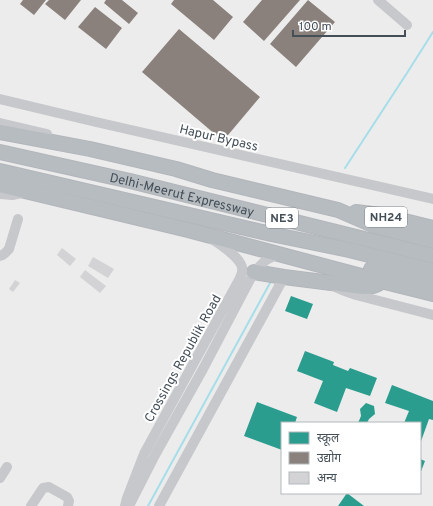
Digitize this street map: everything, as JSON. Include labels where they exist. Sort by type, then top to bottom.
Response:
[{"type":"highway","points":[[0,132],[90,149],[338,210],[375,226],[433,241]]},
{"type":"highway","name":"Delhi-Meerut Expressway","points":[[0,152],[130,181],[433,256]]},
{"type":"highway","name":"Delhi-Meerut Expressway","points":[[0,171],[217,222],[349,250],[433,271]]},
{"type":"highway","points":[[0,185],[206,235],[382,282],[433,294]]},
{"type":"highway","name":"NH24","points":[[338,210],[380,215],[433,228]]},
{"type":"highway","points":[[399,247],[404,244],[409,244],[433,250]]},
{"type":"highway","points":[[278,254],[297,252],[404,277],[433,282]]},
{"type":"highway","points":[[254,272],[364,287],[373,286],[382,282]]},
{"type":"street","points":[[378,0],[406,25]]},
{"type":"street","name":"Hapur Bypass","points":[[0,99],[111,126],[433,199]]},
{"type":"street","points":[[0,123],[51,135],[90,149]]},
{"type":"street","points":[[0,194],[12,195],[26,192]]},
{"type":"street","points":[[0,256],[6,253],[9,249],[18,219]]},
{"type":"street","name":"Crossings Republik Road","points":[[125,506],[126,498],[144,454],[242,274],[242,267],[238,260],[229,251],[206,235]]},
{"type":"street","name":"Crossings Republik Road","points":[[129,506],[254,272],[266,260],[278,254]]},
{"type":"street","points":[[159,506],[284,277]]},
{"type":"street","points":[[329,282],[336,288],[342,290],[433,315]]},
{"type":"street","points":[[0,478],[7,467]]},
{"type":"street","points":[[31,506],[43,488],[49,487],[67,498],[69,501],[68,506]]},
{"type":"building: स्कूल","points":[[291,296],[313,304],[307,319],[285,311]]},
{"type":"building: स्कूल","points":[[305,351],[334,362],[333,365],[348,371],[350,368],[377,378],[370,396],[346,388],[337,412],[314,403],[323,381],[297,371]]},
{"type":"building: स्कूल","points":[[392,385],[433,401],[433,420],[429,419],[421,441],[421,422],[404,422],[409,411],[385,403]]},
{"type":"building: स्कूल","points":[[257,402],[297,417],[295,422],[281,422],[281,450],[244,436]]},
{"type":"building: स्कूल","points":[[366,403],[374,406],[375,414],[368,422],[358,422],[361,416],[360,409]]},
{"type":"building: स्कूल","points":[[421,459],[425,461],[421,471]]},
{"type":"building: स्कूल","points":[[346,494],[348,494],[364,506],[338,506]]},
{"type":"building: उद्योग","points":[[23,0],[46,0],[34,15],[20,4]]},
{"type":"building: उद्योग","points":[[49,0],[81,0],[65,20],[45,4]]},
{"type":"building: उद्योग","points":[[106,0],[122,0],[138,13],[129,24],[104,3]]},
{"type":"building: उद्योग","points":[[174,0],[213,0],[233,17],[214,40],[171,4]]},
{"type":"building: उद्योग","points":[[262,0],[300,0],[264,41],[243,22]]},
{"type":"building: उद्योग","points":[[308,0],[335,22],[296,67],[270,44]]},
{"type":"building: उद्योग","points":[[95,7],[122,28],[106,49],[78,27]]},
{"type":"building: उद्योग","points":[[179,29],[260,97],[223,141],[142,72]]},
{"type":"building: अन्य","points":[[62,248],[76,259],[70,266],[57,255]]},
{"type":"building: अन्य","points":[[93,257],[114,269],[108,278],[88,266]]},
{"type":"building: अन्य","points":[[85,270],[106,286],[100,293],[80,277]]},
{"type":"building: अन्य","points":[[15,280],[20,283],[13,292],[9,289]]},
{"type":"waterway","points":[[345,168],[433,32]]},
{"type":"waterway","points":[[148,506],[270,283]]}]
